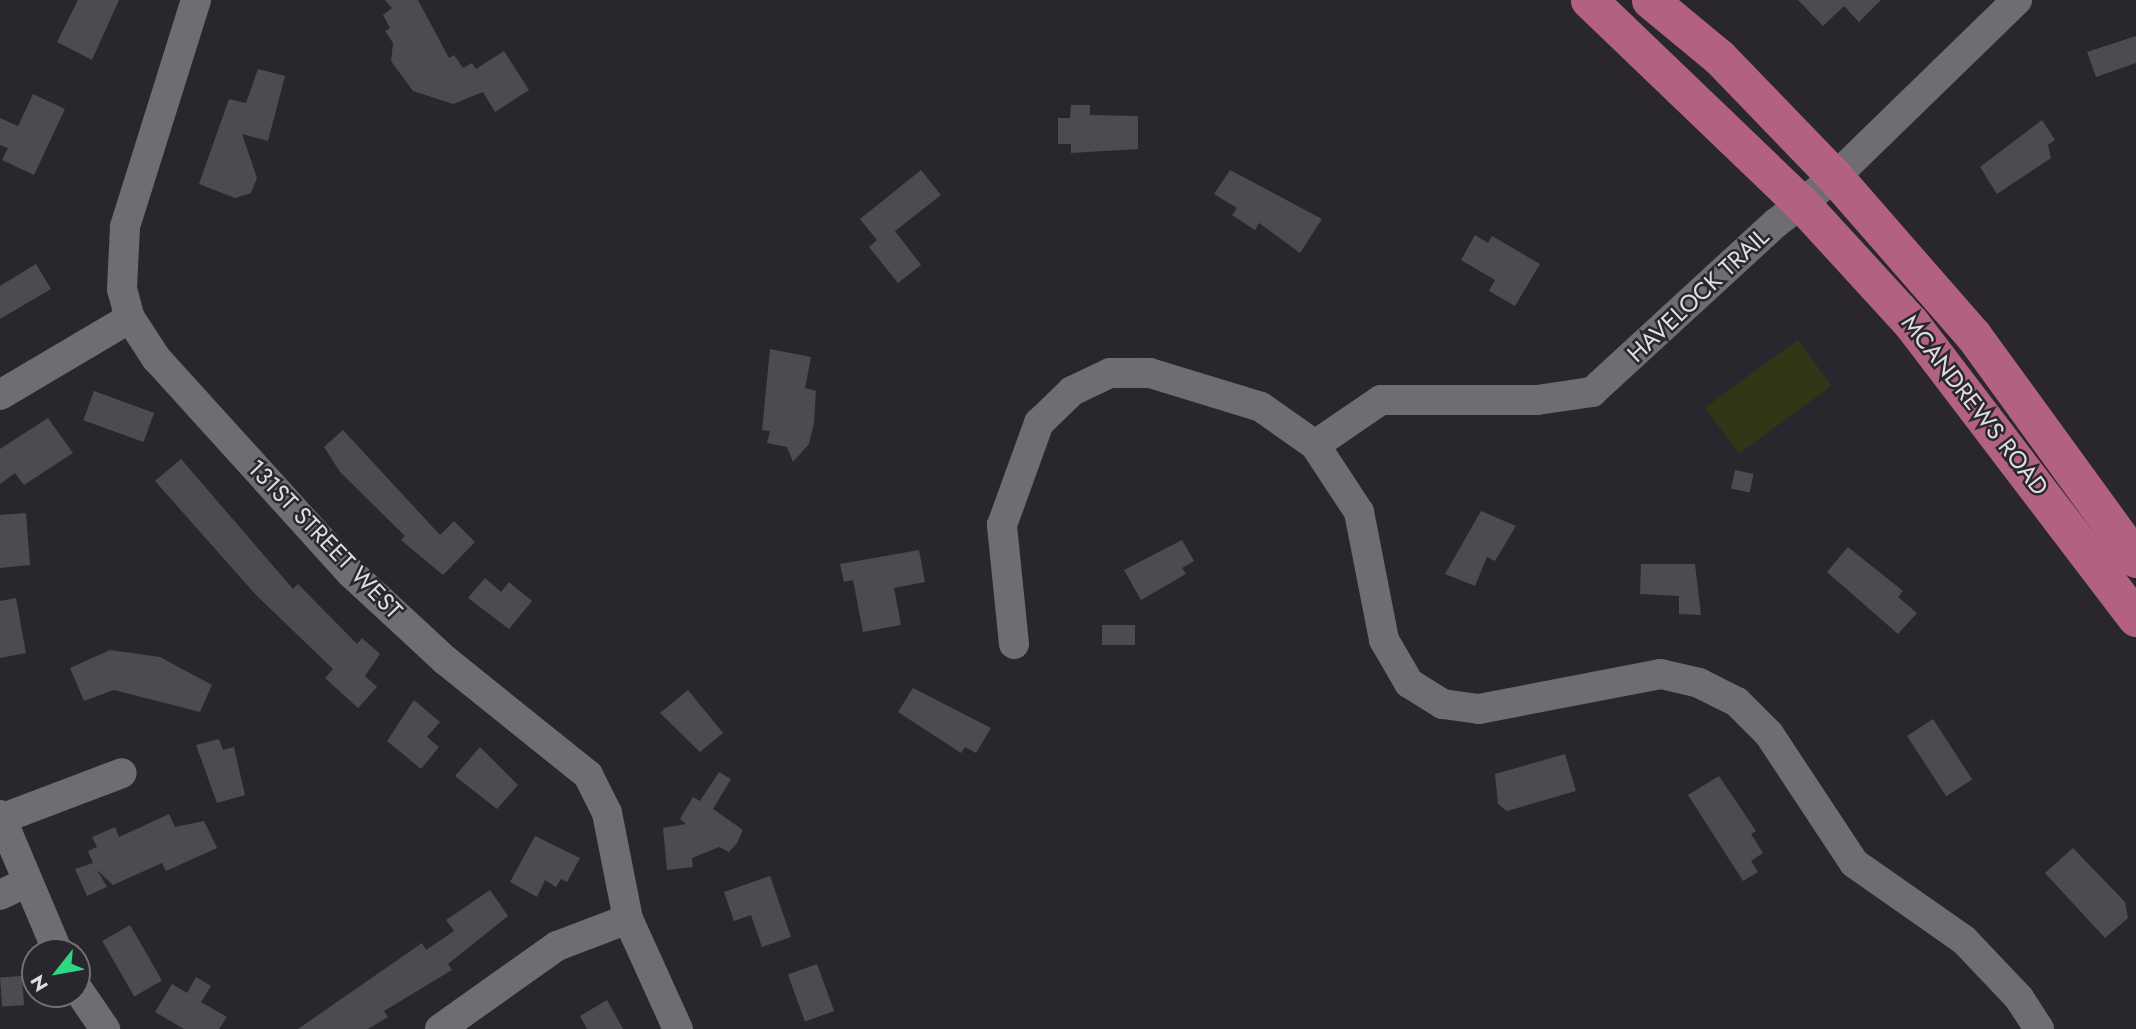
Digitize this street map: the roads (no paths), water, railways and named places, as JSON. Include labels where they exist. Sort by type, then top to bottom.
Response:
[{"type":"main road","name":"MCANDREWS ROAD","points":[[1589,0],[1801,202],[1911,323],[2136,618]]},
{"type":"main road","name":"MCANDREWS ROAD","points":[[1650,0],[1719,57],[1836,177],[1973,335],[2136,559]]},
{"type":"street","name":"131ST STREET WEST","points":[[197,0],[125,227],[122,289],[130,318],[156,358],[351,573],[444,660],[588,775],[607,813],[628,919],[678,1029]]},
{"type":"street","name":"HAVELOCK TRAIL","points":[[1315,445],[1381,400],[1537,400],[1592,393],[1801,202],[1836,177],[2017,0]]},
{"type":"street","points":[[0,395],[130,318]]},
{"type":"street","points":[[1014,644],[1002,525],[1039,424],[1072,391],[1110,373],[1150,373],[1261,407],[1315,445],[1360,512],[1384,640],[1409,683],[1443,704],[1479,709],[1661,674],[1699,682],[1737,702],[1769,734],[1854,863],[1964,940],[2019,998],[2039,1029]]},
{"type":"street","points":[[48,938],[12,889],[1,817],[122,773]]},
{"type":"street","points":[[440,1029],[557,946],[628,919]]},
{"type":"street","points":[[91,1008],[105,1029]]}]
